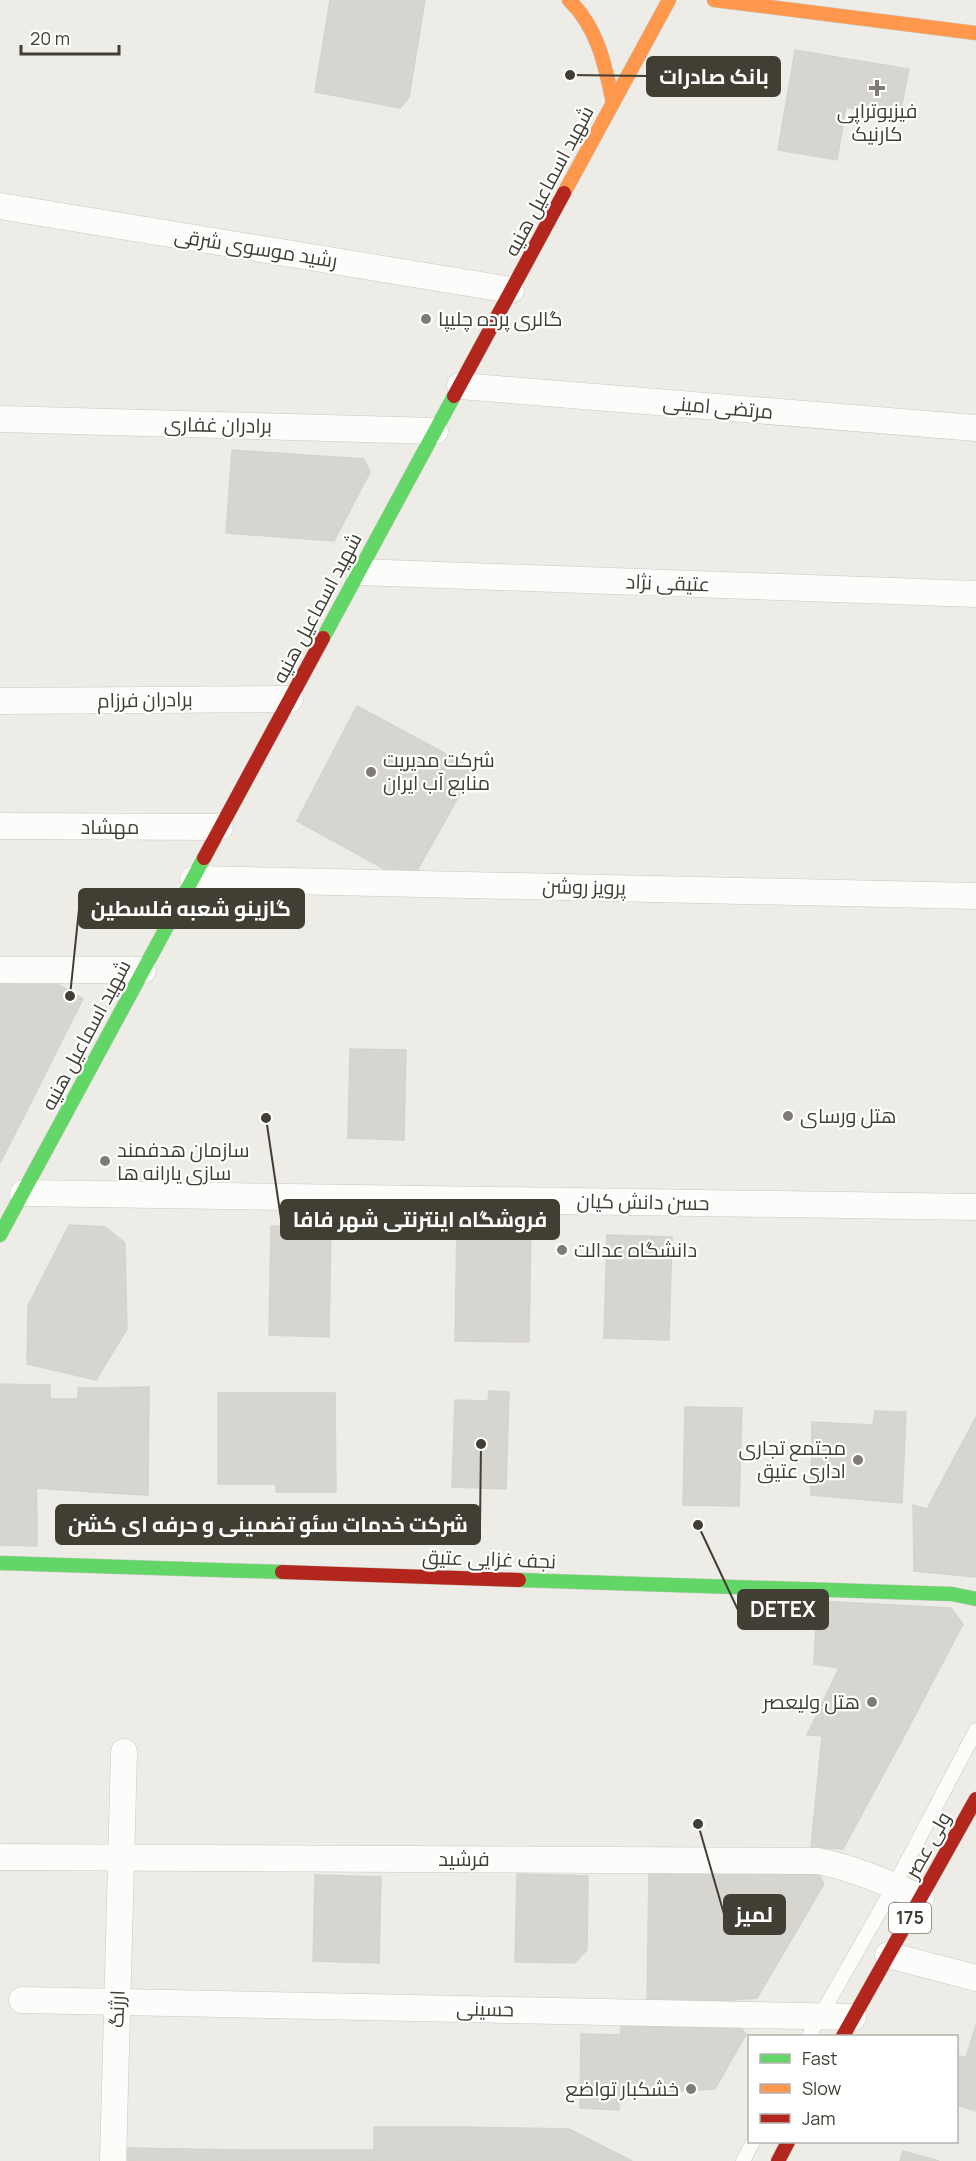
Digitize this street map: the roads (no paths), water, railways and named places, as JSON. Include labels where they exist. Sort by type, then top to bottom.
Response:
[{"type":"main road","points":[[569,0],[590,27],[602,53],[613,103]]},
{"type":"main road","name":"شهید اسماعیل هنیه","points":[[0,1234],[669,0]]},
{"type":"main road","points":[[714,0],[976,33]]},
{"type":"main road","points":[[818,0],[844,17]]},
{"type":"main road","name":"نجف غزایی عتیق","points":[[0,1563],[940,1594],[976,1599]]},
{"type":"main road","name":"ولی عصر","points":[[848,2027],[976,1798]]},
{"type":"main road","points":[[778,2161],[787,2143]]},
{"type":"street","name":"رشید موسوی شرقی","points":[[0,206],[511,291]]},
{"type":"street","name":"مرتضی امینی","points":[[460,386],[976,428]]},
{"type":"street","name":"برادران غفاری","points":[[0,419],[435,431]]},
{"type":"street","name":"عتیقی نژاد","points":[[359,572],[976,594]]},
{"type":"street","name":"برادران فرزام","points":[[0,701],[290,699]]},
{"type":"street","name":"مهشاد","points":[[0,826],[220,827]]},
{"type":"street","name":"پرویز روشن","points":[[193,879],[976,896]]},
{"type":"street","points":[[0,970],[143,970]]},
{"type":"street","name":"حسن دانش کیان","points":[[23,1192],[976,1207]]},
{"type":"street","name":"ارژنگ","points":[[113,2161],[124,1752]]},
{"type":"street","name":"فرشید","points":[[0,1857],[818,1861],[849,1869],[921,1898]]},
{"type":"street","points":[[888,1956],[976,1978]]},
{"type":"street","name":"حسینی","points":[[22,2000],[848,2027]]},
{"type":"lane","points":[[814,2026],[894,1886],[976,1730]]},
{"type":"lane","points":[[742,2161],[752,2143]]},
{"type":"place","name":"بانک صادرات","points":[[570,75]]},
{"type":"place","name":"فیزیوتراپی کارنیک","points":[[877,88]]},
{"type":"place","name":"گالری پرده چلیپا","points":[[426,319]]},
{"type":"place","name":"شرکت مدیریت منابع آب ایران","points":[[371,772]]},
{"type":"place","name":"گازینو شعبه فلسطین","points":[[70,996]]},
{"type":"place","name":"هتل ورسای","points":[[788,1116]]},
{"type":"place","name":"فروشگاه اینترنتی شهر فافا","points":[[266,1118]]},
{"type":"place","name":"سازمان هدفمند سازی یارانه ها","points":[[105,1161]]},
{"type":"place","name":"دانشگاه عدالت","points":[[562,1250]]},
{"type":"place","name":"شرکت خدمات سئو تضمینی و حرفه ای کشن","points":[[481,1444]]},
{"type":"place","name":"مجتمع تجاری اداری عتیق","points":[[858,1460]]},
{"type":"place","name":"DETEX","points":[[698,1525]]},
{"type":"place","name":"هتل ولیعصر","points":[[872,1702]]},
{"type":"place","name":"لمیز","points":[[698,1824]]},
{"type":"place","name":"خشکبار تواضع","points":[[691,2089]]}]
